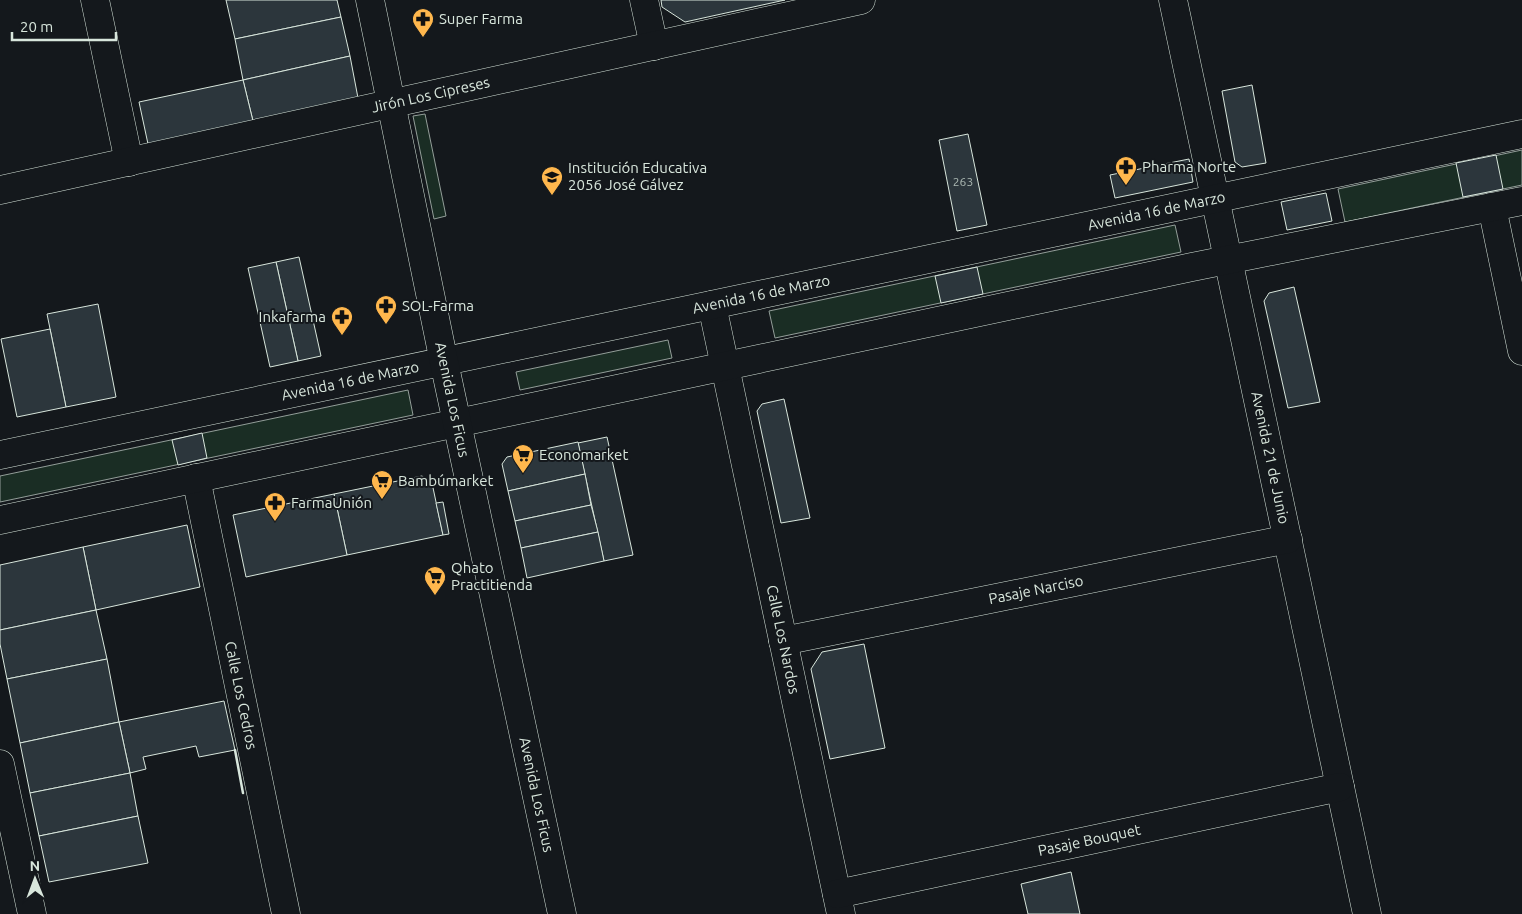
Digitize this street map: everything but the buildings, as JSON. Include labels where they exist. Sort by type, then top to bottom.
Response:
[{"type":"street","points":[[95,0],[129,162]]},
{"type":"street","name":"Avenida Los Ficus","points":[[370,0],[444,362],[562,914]]},
{"type":"street","points":[[644,0],[654,46]]},
{"type":"street","name":"Jirón Los Cipreses","points":[[0,190],[861,0]]},
{"type":"street","name":"Avenida 21 de Junio","points":[[1172,0],[1216,199],[1367,914]]},
{"type":"street","name":"Avenida 16 de Marzo","points":[[0,455],[1522,134]]},
{"type":"street","points":[[0,520],[1228,259],[1522,200]]},
{"type":"street","points":[[1492,207],[1522,350]]},
{"type":"street","name":"Calle Los Nardos","points":[[712,305],[839,904]]},
{"type":"street","name":"Calle Los Cedros","points":[[196,478],[286,914]]},
{"type":"street","name":"Pasaje Narciso","points":[[783,641],[1288,539]]},
{"type":"street","points":[[0,764],[32,914]]},
{"type":"street","name":"Pasaje Bouquet","points":[[839,904],[1340,787]]},
{"type":"green space","points":[[425,114],[446,216],[434,219],[413,116]]},
{"type":"green space","points":[[1522,150],[1522,185],[1345,222],[1338,189]]},
{"type":"green space","points":[[1175,225],[1181,252],[775,338],[769,311]]},
{"type":"green space","points":[[668,340],[672,358],[520,390],[516,372]]},
{"type":"green space","points":[[408,390],[413,415],[0,502],[0,476]]},
{"type":"wall","points":[[235,750],[243,793]]},
{"type":"place","name":"Super Farma","points":[[423,38]]},
{"type":"place","name":"Pharma Norte","points":[[1126,186]]},
{"type":"place","name":"Institución Educativa 2056 José Gálvez","points":[[552,196]]},
{"type":"place","name":"SOL-Farma","points":[[386,325]]},
{"type":"place","name":"Inkafarma","points":[[342,336]]},
{"type":"place","name":"Economarket","points":[[523,474]]},
{"type":"place","name":"Bambúmarket","points":[[382,500]]},
{"type":"place","name":"FarmaUnión","points":[[275,522]]},
{"type":"place","name":"Qhato Practitienda","points":[[435,596]]}]
